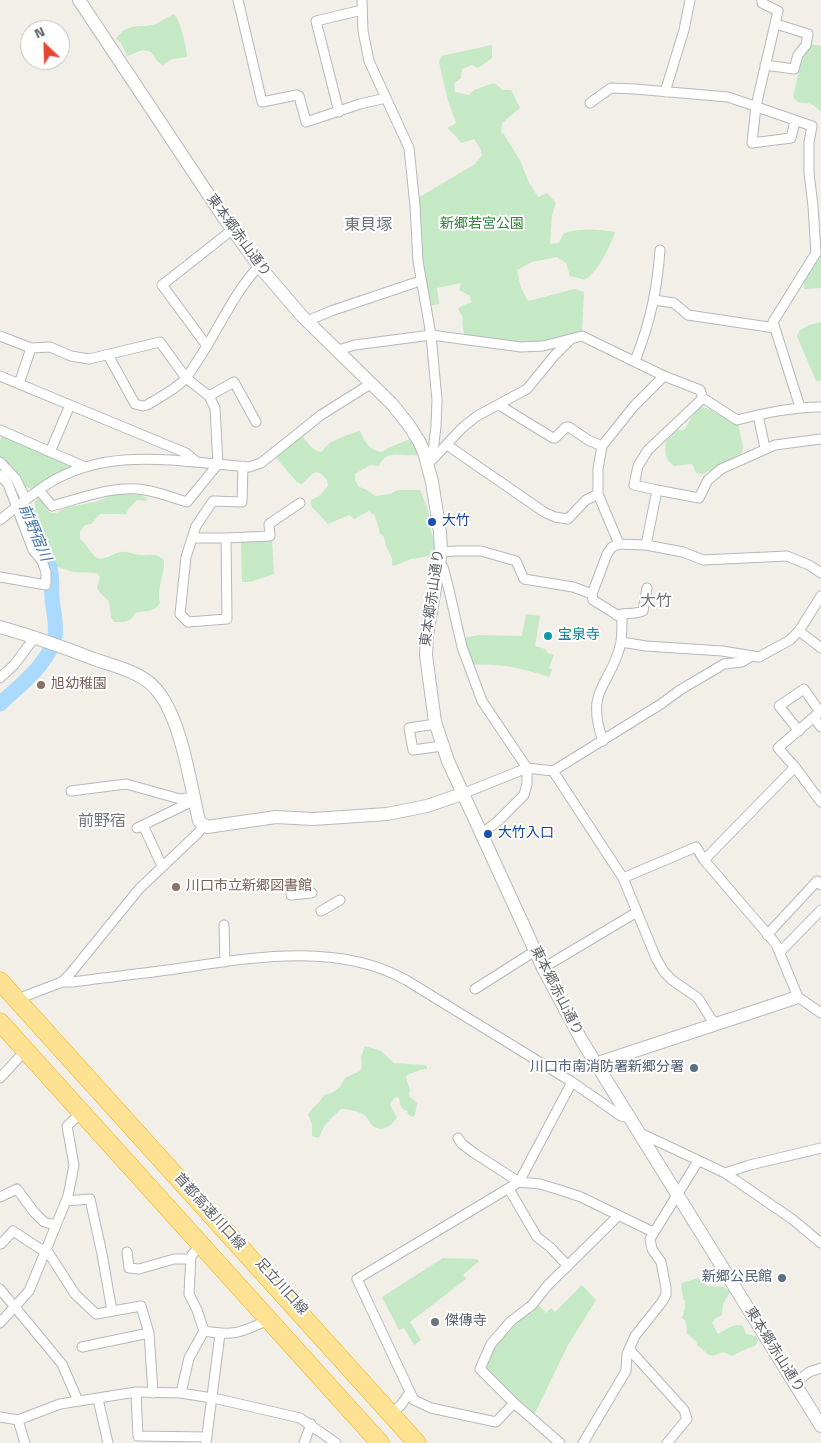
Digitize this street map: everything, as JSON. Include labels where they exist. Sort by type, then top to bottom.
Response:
[{"type":"highway","name":"首都高速川口線","points":[[0,982],[419,1443]]},
{"type":"highway","points":[[0,993],[115,1119],[178,1177]]},
{"type":"highway","name":"首都高速川口線","points":[[0,1022],[380,1443]]},
{"type":"street","name":"東本郷赤山通り","points":[[79,0],[232,230],[259,266],[307,321],[372,383],[408,424],[419,441],[429,461],[440,532],[440,557],[426,645],[429,683],[442,746],[462,794],[543,968],[595,1064],[821,1426]]},
{"type":"street","points":[[238,0],[262,102],[297,95],[299,96],[306,122],[386,98]]},
{"type":"street","points":[[665,92],[684,30],[690,0]]},
{"type":"street","points":[[762,0],[762,3],[778,11],[756,106],[752,143],[791,138],[794,121]]},
{"type":"street","points":[[339,112],[316,21],[362,5],[363,31],[368,54],[409,148],[420,281],[431,335],[438,400],[436,426],[429,461]]},
{"type":"street","points":[[765,65],[794,69],[798,55],[806,44],[808,34],[776,24]]},
{"type":"street","points":[[590,103],[611,88],[728,97],[812,126],[809,142],[809,173],[816,253],[773,322],[800,407]]},
{"type":"street","points":[[208,346],[162,285],[232,230]]},
{"type":"street","points":[[635,361],[644,337],[658,285],[660,250]]},
{"type":"street","points":[[108,355],[135,404],[147,405],[180,384],[186,378],[208,346],[236,295],[259,266]]},
{"type":"street","points":[[307,321],[420,281]]},
{"type":"street","points":[[654,300],[674,303],[688,315],[775,328]]},
{"type":"street","points":[[338,350],[355,345],[431,335],[520,347],[542,346],[582,336],[664,376],[700,390],[703,398],[737,420],[800,407],[821,407]]},
{"type":"street","points":[[0,336],[31,348],[50,347],[71,356],[89,359],[160,342],[186,378],[209,396],[215,408],[218,464],[186,502],[144,489],[95,494],[52,506],[39,490]]},
{"type":"street","points":[[429,461],[447,446],[462,428],[477,416],[528,389],[554,356],[572,338]]},
{"type":"street","points":[[19,384],[31,348]]},
{"type":"street","points":[[0,376],[186,452],[197,462]]},
{"type":"street","points":[[619,544],[598,494],[598,469],[602,446],[634,406],[664,376]]},
{"type":"street","points":[[209,396],[234,382],[256,422]]},
{"type":"street","points":[[0,520],[39,490],[65,475],[85,467],[139,458],[161,458],[244,466],[261,463],[321,415],[372,383]]},
{"type":"street","points":[[703,398],[648,450],[638,466],[634,485],[699,498],[708,480],[721,469],[765,448],[775,445],[821,440]]},
{"type":"street","points":[[50,452],[70,405]]},
{"type":"street","points":[[499,405],[553,438],[566,427],[569,427],[588,440],[602,446]]},
{"type":"street","points":[[758,415],[765,448]]},
{"type":"street","points":[[0,430],[85,467]]},
{"type":"street","points":[[447,446],[555,518],[568,519],[586,500],[598,494]]},
{"type":"street","points":[[0,462],[16,479],[26,500]]},
{"type":"street","points":[[226,538],[227,619],[188,622],[180,614],[186,557],[196,526],[213,501],[242,502],[244,466]]},
{"type":"street","points":[[0,475],[8,484],[33,550],[42,561],[46,572],[46,585],[0,577]]},
{"type":"street","points":[[646,545],[657,490]]},
{"type":"street","points":[[192,538],[270,536],[269,524],[300,504]]},
{"type":"street","points":[[603,741],[595,713],[597,696],[621,642],[622,618],[593,600],[592,594],[607,554],[612,547],[619,544],[646,545],[683,552],[703,560],[787,556],[809,565],[821,573]]},
{"type":"street","points":[[481,834],[498,821],[524,795],[527,768],[482,701],[462,647],[440,557],[457,551],[481,551],[516,562],[524,579],[573,587],[592,594]]},
{"type":"street","points":[[616,615],[626,612],[640,614],[643,612],[647,588]]},
{"type":"street","points":[[621,642],[646,646],[722,651],[759,657],[790,640],[799,631],[821,596]]},
{"type":"street","points":[[0,626],[36,637],[148,681],[168,707],[177,728],[199,821],[203,826],[211,828],[276,817],[313,819],[387,814],[427,806],[527,768],[553,771],[724,664],[742,662],[750,657]]},
{"type":"street","points":[[799,631],[821,648]]},
{"type":"street","points":[[0,678],[14,665],[36,637]]},
{"type":"street","points":[[799,731],[779,706],[804,689],[818,713],[821,727]]},
{"type":"street","points":[[818,713],[778,748],[821,802]]},
{"type":"street","points":[[436,724],[409,728],[413,750],[442,746]]},
{"type":"street","points":[[704,860],[795,767]]},
{"type":"street","points":[[553,771],[622,878],[656,958],[664,972],[698,998],[715,1025]]},
{"type":"street","points":[[71,791],[126,784],[180,799],[194,799]]},
{"type":"street","points":[[162,866],[140,827],[194,799]]},
{"type":"street","points":[[62,982],[126,903],[203,826]]},
{"type":"street","points":[[622,878],[696,847],[704,860],[768,935],[780,952],[796,997],[821,1013]]},
{"type":"street","points":[[768,935],[817,881],[821,885]]},
{"type":"street","points":[[291,896],[312,893]]},
{"type":"street","points":[[322,911],[340,900]]},
{"type":"street","points":[[780,952],[821,910]]},
{"type":"street","points":[[543,968],[637,912]]},
{"type":"street","points":[[224,925],[226,962]]},
{"type":"street","points":[[475,989],[535,951]]},
{"type":"street","points":[[20,998],[62,982],[83,981],[226,962],[281,957],[326,956],[392,972],[572,1082],[621,1116],[630,1118]]},
{"type":"street","name":"足立川口線","points":[[0,976],[142,1129],[419,1443]]},
{"type":"street","points":[[595,1064],[796,997]]},
{"type":"street","points":[[0,1026],[376,1443]]},
{"type":"street","points":[[0,1078],[24,1052]]},
{"type":"street","points":[[514,1403],[496,1422],[431,1408],[414,1400],[357,1279],[519,1182],[572,1082]]},
{"type":"street","points":[[0,1323],[29,1291],[66,1201],[74,1165],[67,1126],[80,1114]]},
{"type":"street","points":[[638,1131],[725,1173],[792,1219],[821,1243]]},
{"type":"street","points":[[458,1138],[462,1144],[474,1153],[519,1182],[540,1184],[581,1197],[654,1232]]},
{"type":"street","points":[[725,1173],[750,1165],[820,1149]]},
{"type":"street","points":[[583,1443],[626,1371],[627,1354],[635,1336],[666,1295],[661,1262],[652,1249],[650,1239],[698,1161]]},
{"type":"street","points":[[0,1197],[17,1189],[44,1222],[56,1226]]},
{"type":"street","points":[[509,1189],[537,1237],[550,1246],[568,1266]]},
{"type":"street","points":[[66,1201],[90,1198],[112,1311]]},
{"type":"street","points":[[560,1443],[514,1403],[480,1369],[491,1344],[514,1318],[532,1305],[548,1285],[618,1216]]},
{"type":"street","points":[[0,1244],[13,1231],[46,1250],[75,1294],[96,1314],[141,1306],[149,1333],[153,1393]]},
{"type":"street","points":[[181,1394],[188,1358],[204,1331],[189,1294],[190,1260],[199,1247]]},
{"type":"street","points":[[127,1252],[129,1268],[140,1268],[174,1259],[190,1260]]},
{"type":"street","points":[[0,1289],[16,1306],[62,1364],[78,1401]]},
{"type":"street","points":[[204,1331],[220,1334],[241,1332],[266,1320]]},
{"type":"street","points":[[82,1347],[149,1333]]},
{"type":"street","points":[[136,1392],[138,1436],[207,1440],[220,1334]]},
{"type":"street","points":[[629,1349],[684,1410],[687,1419],[667,1443]]},
{"type":"street","points":[[794,1384],[809,1372],[821,1368]]},
{"type":"street","points":[[0,1417],[18,1420],[60,1404],[136,1392],[181,1394],[300,1418],[336,1443]]},
{"type":"street","points":[[393,1412],[401,1405],[410,1392]]},
{"type":"street","points":[[98,1399],[108,1443]]},
{"type":"street","points":[[18,1420],[26,1443]]},
{"type":"street","points":[[304,1443],[311,1424]]},
{"type":"green space","points":[[174,14],[181,28],[187,57],[172,59],[163,65],[158,62],[151,52],[143,50],[127,56],[121,43],[116,39],[125,30],[156,24]]},
{"type":"green space","points":[[810,44],[821,46],[821,112],[811,104],[799,103],[793,97],[801,62]]},
{"type":"green space","name":"新郷若宮公園","points":[[492,45],[492,58],[478,68],[472,65],[462,69],[461,78],[454,83],[455,92],[469,95],[474,90],[494,83],[503,90],[511,90],[520,108],[502,123],[501,134],[503,133],[520,160],[529,183],[537,195],[539,197],[547,193],[556,203],[552,215],[550,244],[559,243],[564,233],[570,231],[589,229],[615,232],[603,258],[585,280],[570,276],[566,263],[557,257],[532,262],[517,270],[521,288],[528,301],[575,289],[584,292],[582,330],[580,335],[542,345],[465,338],[462,325],[463,318],[458,309],[463,305],[471,303],[470,296],[459,290],[461,283],[437,288],[439,304],[429,306],[422,269],[418,198],[475,164],[482,155],[474,139],[461,143],[447,128],[456,123],[448,101],[439,62],[441,56]]},
{"type":"green space","points":[[821,241],[821,288],[804,289],[804,281],[811,269]]},
{"type":"green space","points":[[821,322],[821,381],[816,381],[797,336],[799,331],[809,325]]},
{"type":"green space","points":[[700,407],[707,408],[738,425],[743,446],[742,453],[703,474],[696,473],[692,464],[674,466],[668,460],[665,452],[666,441],[678,430],[684,430]]},
{"type":"green space","points":[[360,431],[368,445],[374,450],[382,452],[410,439],[417,449],[418,455],[391,455],[382,460],[379,466],[370,465],[355,474],[355,480],[359,487],[375,496],[390,494],[398,490],[420,490],[427,507],[428,521],[434,541],[435,553],[430,556],[392,565],[392,558],[384,537],[380,533],[375,516],[369,511],[354,519],[349,515],[328,524],[311,506],[311,500],[319,496],[328,486],[327,480],[316,472],[302,484],[297,482],[276,458],[302,436],[313,449],[322,452],[333,441]]},
{"type":"green space","points":[[2,436],[70,463],[70,468],[32,489],[25,487],[12,466],[0,457],[0,441]]},
{"type":"green space","points":[[118,493],[141,495],[148,499],[146,501],[137,500],[126,514],[100,514],[91,524],[85,525],[80,532],[80,539],[95,557],[105,558],[121,552],[153,555],[164,560],[164,565],[159,592],[160,603],[152,610],[135,613],[127,621],[114,622],[111,617],[109,601],[97,588],[100,577],[97,573],[73,572],[55,566],[52,559],[40,546],[39,539],[26,509],[35,506],[35,501],[39,497],[45,503],[46,509],[51,513],[56,513],[68,507],[95,502]]},
{"type":"green space","points":[[272,540],[274,574],[250,582],[242,582],[241,542]]},
{"type":"green space","points":[[526,614],[540,616],[535,646],[545,649],[548,653],[554,655],[549,668],[552,670],[549,677],[512,667],[473,665],[462,638],[479,635],[522,636]]},
{"type":"green space","points":[[365,1046],[381,1051],[394,1063],[425,1065],[427,1067],[427,1069],[407,1075],[406,1078],[410,1097],[417,1103],[415,1115],[412,1117],[408,1114],[401,1107],[399,1098],[396,1097],[390,1105],[397,1117],[387,1127],[376,1128],[360,1113],[341,1109],[326,1124],[320,1136],[317,1138],[312,1136],[312,1124],[308,1115],[324,1095],[332,1093],[340,1087],[345,1078],[360,1071],[362,1066],[361,1057]]},
{"type":"green space","points":[[443,1258],[477,1259],[479,1261],[463,1275],[466,1279],[410,1322],[421,1340],[414,1345],[404,1328],[399,1330],[382,1297]]},
{"type":"green space","points":[[698,1278],[708,1286],[724,1287],[730,1292],[723,1304],[722,1315],[712,1323],[718,1334],[730,1327],[740,1325],[743,1326],[746,1334],[756,1336],[758,1341],[755,1346],[732,1356],[723,1352],[711,1356],[697,1346],[696,1341],[687,1334],[686,1321],[682,1318],[685,1301],[683,1299],[681,1283]]},
{"type":"green space","points":[[582,1285],[596,1300],[568,1345],[534,1415],[485,1366],[494,1343],[530,1312],[537,1303],[546,1313],[551,1308],[555,1312]]},
{"type":"waterway","name":"前野宿川","points":[[0,704],[40,665],[52,646],[55,636],[50,568],[35,542],[21,499],[10,478]]},
{"type":"place","name":"大竹","points":[[432,522]]},
{"type":"place","name":"宝泉寺","points":[[548,636]]},
{"type":"place","name":"旭幼稚園","points":[[41,685]]},
{"type":"place","name":"大竹入口","points":[[488,834]]},
{"type":"place","name":"川口市立新郷図書館","points":[[176,887]]},
{"type":"place","name":"川口市南消防署新郷分署","points":[[694,1068]]},
{"type":"place","name":"新郷公民館","points":[[782,1278]]},
{"type":"place","name":"傑傳寺","points":[[435,1322]]},
{"type":"district","name":"東貝塚","points":[[368,226]]},
{"type":"district","name":"大竹","points":[[656,602]]},
{"type":"district","name":"前野宿","points":[[102,822]]}]
